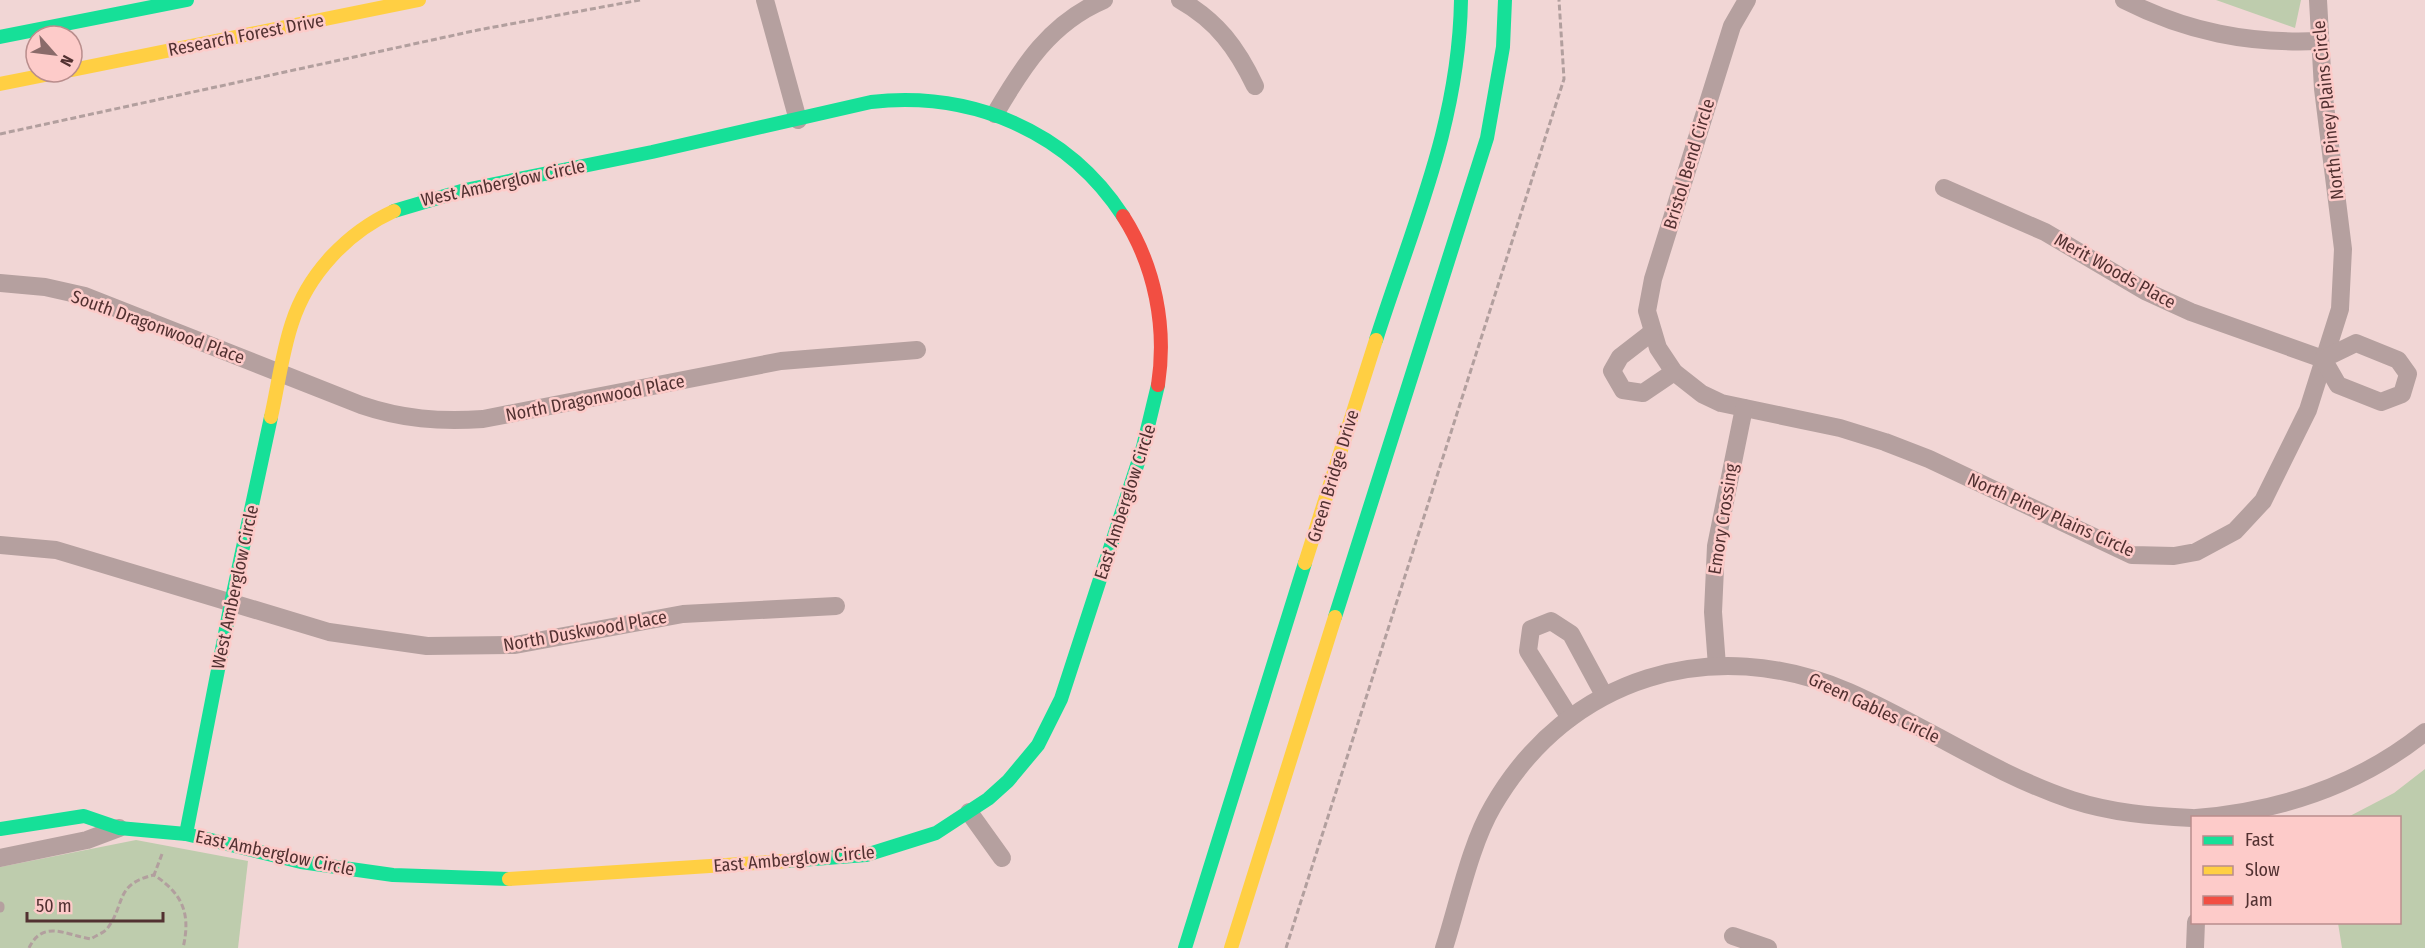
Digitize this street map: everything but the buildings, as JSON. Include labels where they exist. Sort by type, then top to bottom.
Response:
[{"type":"street","points":[[0,37],[188,0]]},
{"type":"street","name":"Research Forest Drive","points":[[84,68],[419,0]]},
{"type":"street","points":[[765,0],[798,120]]},
{"type":"street","points":[[995,114],[1021,69],[1040,44],[1066,21],[1104,0]]},
{"type":"street","points":[[1180,0],[1203,13],[1223,31],[1243,60],[1255,86]]},
{"type":"street","name":"Green Bridge Drive","points":[[1185,948],[1377,334],[1438,152],[1456,71],[1461,0]]},
{"type":"street","points":[[1231,948],[1480,164],[1500,78],[1505,0]]},
{"type":"street","name":"Bristol Bend Circle","points":[[1743,408],[1721,403],[1702,394],[1674,372],[1651,333],[1647,311],[1653,279],[1732,26],[1747,0]]},
{"type":"street","points":[[2124,0],[2171,22],[2218,35],[2264,42],[2319,41]]},
{"type":"street","name":"North Piney Plains Circle","points":[[1743,408],[1840,428],[1885,442],[1929,459],[2132,555],[2174,556],[2196,552],[2217,543],[2250,518],[2264,501],[2308,410],[2340,309],[2343,249],[2319,41],[2318,0]]},
{"type":"street","points":[[0,84],[24,79]]},
{"type":"street","name":"West Amberglow Circle","points":[[186,834],[231,603],[292,322],[313,279],[341,244],[382,215],[421,198],[798,120],[870,102],[900,99],[950,102],[995,114]]},
{"type":"street","name":"East Amberglow Circle","points":[[0,830],[84,816],[119,828],[186,834],[337,868],[393,875],[524,879],[866,855],[936,833],[969,812],[1008,781],[1026,761],[1049,727],[1061,699],[1150,426],[1161,357],[1160,322],[1150,271],[1140,246],[1113,201],[1096,181],[1057,146],[1035,132],[995,114]]},
{"type":"street","name":"Merit Woods Place","points":[[1944,188],[2025,222],[2145,291],[2190,312],[2323,359]]},
{"type":"street","name":"South Dragonwood Place","points":[[0,284],[45,287],[85,296],[280,373]]},
{"type":"street","points":[[1651,333],[1620,357],[1612,371],[1623,390],[1643,393],[1674,372]]},
{"type":"street","name":"North Dragonwood Place","points":[[280,373],[380,411],[442,422],[483,419],[781,361],[917,350]]},
{"type":"street","name":"Emory Crossing","points":[[1717,666],[1713,604],[1716,546],[1743,408]]},
{"type":"street","name":"North Duskwood Place","points":[[0,545],[56,550],[329,632],[427,646],[515,645],[683,614],[836,606]]},
{"type":"street","points":[[1570,718],[1528,651],[1531,629],[1551,621],[1571,634],[1604,695]]},
{"type":"street","name":"Green Gables Circle","points":[[1444,948],[1481,831],[1491,809],[1528,756],[1570,718],[1604,695],[1650,676],[1717,666],[1742,665],[1785,670],[1849,692],[2035,786],[2071,800],[2129,813],[2191,818]]},
{"type":"street","name":"Green Gables Circle","points":[[2208,816],[2279,806],[2327,791],[2369,771],[2425,732]]},
{"type":"street","points":[[969,812],[1002,858]]},
{"type":"street","name":"East Amberglow Circle","points":[[0,858],[87,840],[119,828]]},
{"type":"street","points":[[2195,948],[2196,924]]},
{"type":"street","points":[[1733,936],[1768,948]]},
{"type":"path","points":[[0,134],[478,30],[640,0]]},
{"type":"path","points":[[1286,948],[1564,79],[1559,0]]},
{"type":"path","points":[[154,875],[170,832]]},
{"type":"path","points":[[29,948],[35,936],[50,930],[91,939],[106,929],[129,886],[139,878],[154,875],[170,886],[181,901],[188,927],[183,948]]},
{"type":"green space","points":[[2216,0],[2301,0],[2295,28]]},
{"type":"green space","points":[[2425,769],[2425,948],[2342,948],[2338,924],[2401,924],[2401,816],[2350,816],[2394,793]]},
{"type":"green space","points":[[136,840],[248,861],[238,948],[0,948],[0,867]]},
{"type":"traffic: fast","points":[[0,37],[187,0]]},
{"type":"traffic: fast","points":[[1376,340],[1419,214],[1443,131],[1452,89],[1461,0]]},
{"type":"traffic: fast","points":[[1335,617],[1487,138],[1503,47],[1505,0]]},
{"type":"traffic: fast","points":[[394,211],[465,190],[652,152],[871,102],[908,100],[945,103],[980,111],[1014,123],[1045,139],[1074,160],[1100,186],[1123,216]]},
{"type":"traffic: fast","points":[[787,861],[866,855],[936,833],[988,799],[1008,781],[1038,745],[1061,699],[1143,447],[1158,385]]},
{"type":"traffic: fast","points":[[186,834],[231,603],[271,417]]},
{"type":"traffic: fast","points":[[1185,948],[1305,563]]},
{"type":"traffic: fast","points":[[0,829],[84,816],[119,828],[186,834],[301,862],[393,875],[509,879]]},
{"type":"traffic: slow","points":[[84,68],[419,0]]},
{"type":"traffic: slow","points":[[0,84],[24,79]]},
{"type":"traffic: slow","points":[[271,417],[292,323],[308,287],[319,271],[346,242],[361,230],[394,211]]},
{"type":"traffic: slow","points":[[1305,563],[1376,340]]},
{"type":"traffic: slow","points":[[1231,948],[1335,617]]},
{"type":"traffic: slow","points":[[509,879],[787,861]]},
{"type":"traffic: jam","points":[[1123,216],[1143,255],[1156,298],[1161,341],[1158,385]]}]
